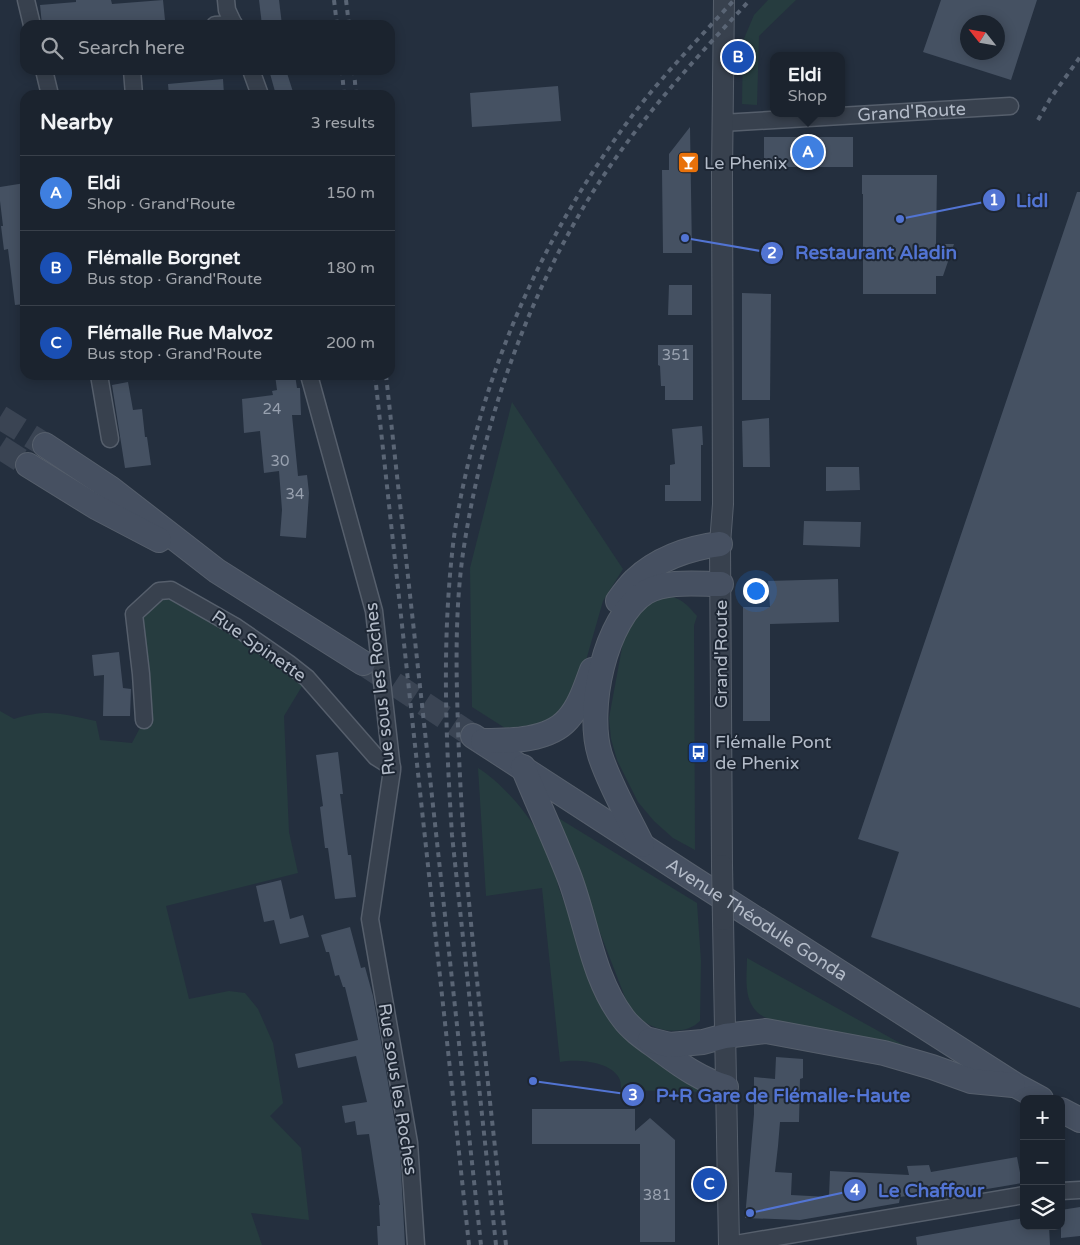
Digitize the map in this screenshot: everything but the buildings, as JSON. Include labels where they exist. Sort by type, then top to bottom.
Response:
[{"type":"main road","points":[[45,445],[110,488],[218,572]]},
{"type":"main road","points":[[28,465],[96,507],[218,572],[363,663]]},
{"type":"main road","name":"Avenue Théodule Gonda","points":[[720,544],[694,548],[666,559],[650,568],[634,581],[613,610],[582,697],[568,720],[552,732],[519,741],[478,738],[643,846],[1034,1095]]},
{"type":"main road","points":[[643,846],[600,755],[595,726],[597,696],[604,663],[616,627],[630,605],[647,592],[666,586],[721,584]]},
{"type":"main road","points":[[523,767],[569,877],[597,966],[608,994],[623,1019],[684,1067],[704,1080],[726,1087]]},
{"type":"main road","points":[[645,1038],[670,1045],[703,1042],[725,1036],[766,1031],[884,1054],[932,1067],[971,1081],[1017,1086]]},
{"type":"street","points":[[26,0],[31,20]]},
{"type":"street","points":[[226,0],[227,10],[232,20]]},
{"type":"street","name":"Grand'Route","points":[[724,0],[722,123],[723,504],[720,544],[722,865],[729,1245]]},
{"type":"street","points":[[45,75],[49,90]]},
{"type":"street","points":[[132,75],[134,90]]},
{"type":"street","points":[[253,75],[258,90]]},
{"type":"street","name":"Grand'Route","points":[[845,116],[1010,106]]},
{"type":"street","name":"Grand'Route","points":[[722,123],[824,117]]},
{"type":"street","points":[[100,380],[110,439]]},
{"type":"street","name":"Rue sous les Roches","points":[[310,380],[374,611],[392,767],[370,919],[410,1143],[416,1245]]},
{"type":"street","name":"Rue Spinette","points":[[144,720],[134,614],[160,591],[171,590],[236,627],[307,678],[376,757],[392,767]]},
{"type":"street","points":[[1065,1191],[1080,1190]]},
{"type":"street","points":[[729,1245],[1020,1196]]},
{"type":"green space","points":[[768,0],[796,0],[759,36],[757,105],[742,104],[743,41],[754,15]]},
{"type":"green space","points":[[512,402],[623,569],[603,601],[577,692],[545,724],[505,728],[472,707],[470,568]]},
{"type":"green space","points":[[159,591],[307,678],[284,716],[289,832],[298,873],[166,906],[189,999],[229,991],[245,993],[258,1009],[273,1043],[283,1103],[270,1116],[301,1148],[309,1220],[251,1213],[262,1245],[0,1245],[0,711],[14,719],[36,714],[55,713],[96,721],[100,740],[132,743],[144,720],[134,614]]},
{"type":"green space","points":[[669,596],[682,601],[697,616],[694,625],[695,850],[673,838],[654,821],[638,802],[617,760],[611,739],[609,718],[626,626],[653,599]]},
{"type":"green space","points":[[478,768],[491,777],[517,804],[530,820],[549,853],[558,886],[605,1009],[707,1092],[621,1090],[619,1078],[615,1072],[608,1068],[592,1062],[560,1062],[542,888],[486,896]]},
{"type":"green space","points":[[555,816],[697,903],[701,961],[700,1021],[695,1025],[677,1031],[664,1030],[642,1020],[628,1005]]},
{"type":"green space","points":[[747,958],[916,1052],[850,1034],[787,1024],[764,1017],[757,1012],[748,994]]},
{"type":"tunnel","points":[[0,417],[45,445]]},
{"type":"tunnel","points":[[0,447],[28,465]]},
{"type":"tunnel","points":[[364,664],[473,736]]},
{"type":"railway","points":[[334,0],[336,20]]},
{"type":"railway","points":[[346,0],[348,20]]},
{"type":"railway","points":[[496,1245],[452,835],[448,765],[447,624],[452,554],[458,509],[481,415],[497,367],[515,320],[559,229],[584,186],[642,103],[734,0]]},
{"type":"railway","points":[[506,1245],[472,933],[460,778],[457,618],[460,574],[471,508],[493,418],[507,375],[523,331],[561,248],[583,208],[640,125],[682,74],[750,0]]},
{"type":"railway","points":[[1038,120],[1050,99],[1080,57]]},
{"type":"railway","points":[[342,75],[344,90]]},
{"type":"railway","points":[[354,75],[356,90]]},
{"type":"railway","points":[[376,380],[469,1245]]},
{"type":"railway","points":[[387,380],[481,1245]]},
{"type":"place","name":"Flémalle Borgnet","points":[[738,57]]},
{"type":"place","name":"Eldi","points":[[808,152]]},
{"type":"place","name":"Le Phenix","points":[[688,163]]},
{"type":"place","name":"Lidl","points":[[900,219]]},
{"type":"place","name":"Restaurant Aladin","points":[[685,238]]},
{"type":"place","name":"Flémalle Pont de Phenix","points":[[699,752]]},
{"type":"place","name":"P+R Gare de Flémalle-Haute","points":[[533,1081]]},
{"type":"place","name":"Flémalle Rue Malvoz","points":[[709,1184]]},
{"type":"place","name":"Le Chaffour","points":[[750,1213]]}]
